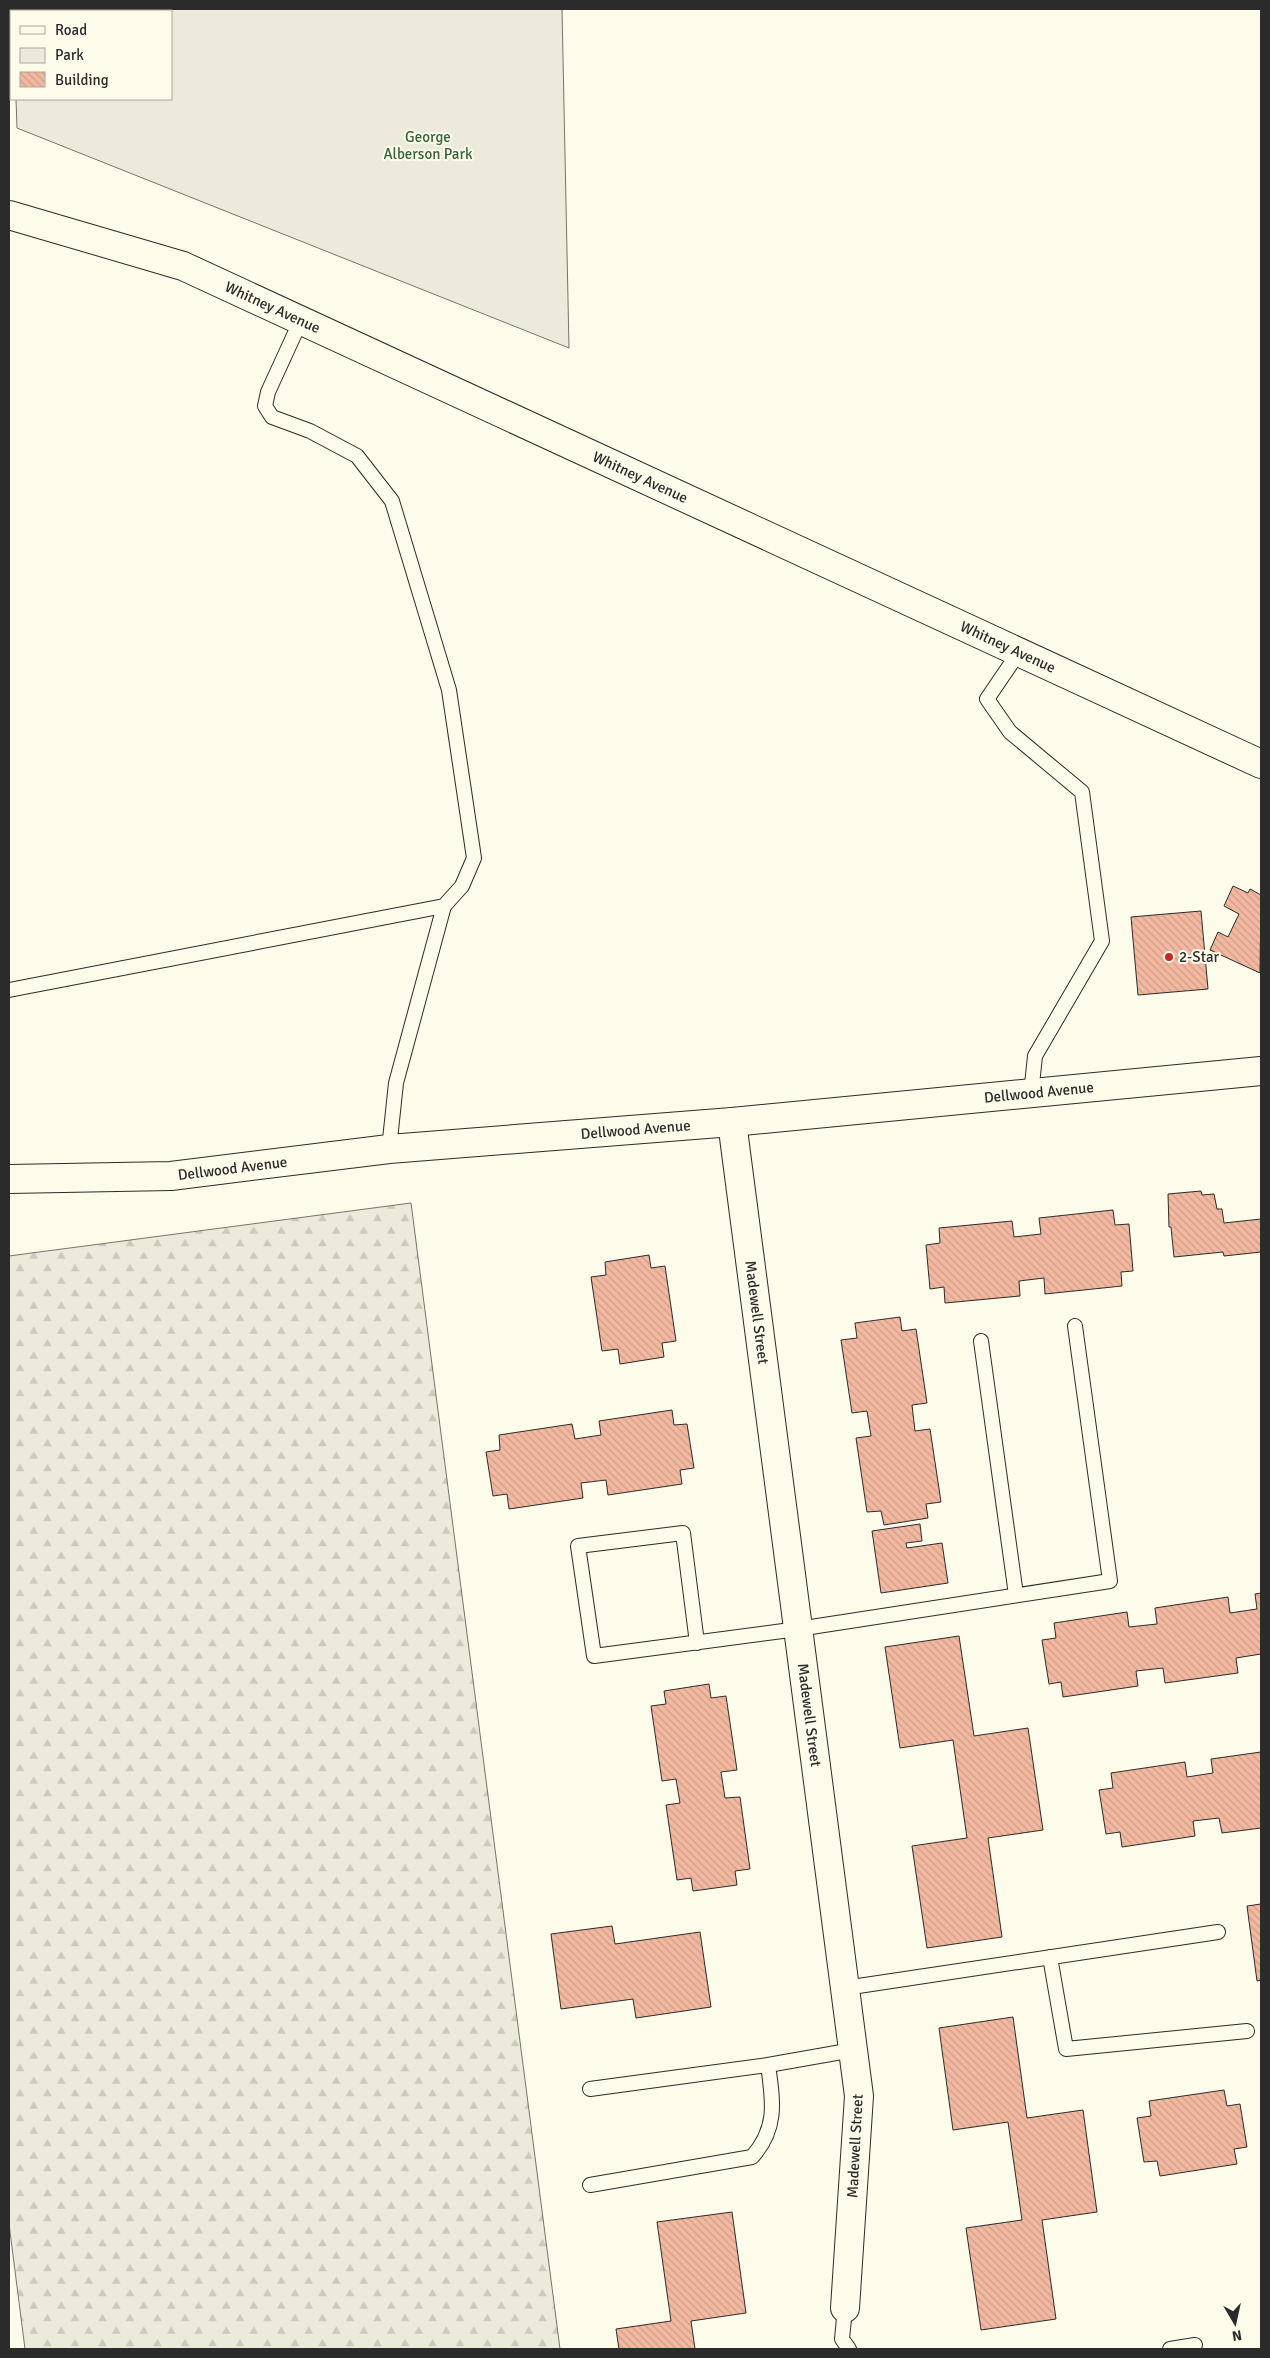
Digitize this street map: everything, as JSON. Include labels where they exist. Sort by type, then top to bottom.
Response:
[{"type":"street","name":"Whitney Avenue","points":[[9,215],[183,266],[1261,764]]},
{"type":"street","name":"Dellwood Avenue","points":[[9,1179],[171,1176],[390,1149],[732,1122],[1261,1071]]},
{"type":"street","name":"Madewell Street","points":[[732,1122],[859,2096],[845,2308]]},
{"type":"lane","points":[[301,320],[268,392],[265,406],[272,417],[310,431],[357,456],[392,501],[449,690],[474,858],[462,886],[444,906],[396,1082],[390,1149]]},
{"type":"lane","points":[[1019,652],[987,699],[1010,732],[1082,792],[1102,941],[1035,1056],[1031,1094]]},
{"type":"lane","points":[[9,990],[444,906]]},
{"type":"lane","points":[[697,1643],[683,1533],[578,1546],[594,1656],[697,1643],[798,1629],[1110,1581],[1076,1326]]},
{"type":"lane","points":[[981,1341],[1016,1595]]},
{"type":"lane","points":[[845,1988],[1218,1932]]},
{"type":"lane","points":[[1050,1957],[1066,2049],[1247,2031]]},
{"type":"lane","points":[[590,2089],[768,2065],[853,2050]]},
{"type":"lane","points":[[590,2184],[752,2157],[763,2144],[772,2120],[773,2100],[768,2065]]},
{"type":"lane","points":[[845,2308],[842,2339],[849,2349]]},
{"type":"lane","points":[[1170,2349],[1195,2346]]},
{"type":"green space","name":"George Alberson Park","points":[[562,9],[569,348],[17,128],[16,100],[172,100],[172,10],[12,10]]},
{"type":"green space","points":[[411,1203],[560,2349],[25,2349],[9,2224],[9,1256]]},
{"type":"building","points":[[1233,886],[1248,893],[1250,889],[1261,895],[1260,973],[1210,950],[1218,932],[1228,937],[1239,914],[1224,906]]},
{"type":"building","points":[[1201,911],[1208,989],[1138,995],[1131,917]]},
{"type":"building","points":[[1201,1191],[1202,1195],[1214,1194],[1217,1209],[1222,1209],[1224,1223],[1261,1219],[1261,1252],[1224,1256],[1223,1252],[1174,1257],[1171,1227],[1169,1227],[1168,1194]]},
{"type":"building","points":[[1113,1210],[1115,1225],[1129,1224],[1133,1271],[1121,1272],[1122,1286],[1045,1294],[1044,1278],[1019,1281],[1020,1296],[945,1303],[944,1287],[930,1289],[926,1245],[940,1243],[939,1228],[1012,1221],[1014,1237],[1041,1234],[1039,1218]]},
{"type":"building","points":[[649,1255],[651,1268],[665,1266],[676,1341],[662,1343],[664,1357],[620,1364],[618,1349],[602,1351],[591,1277],[606,1275],[605,1262]]},
{"type":"building","points":[[900,1317],[902,1331],[916,1329],[927,1403],[912,1405],[915,1431],[930,1429],[941,1502],[926,1504],[928,1518],[884,1525],[881,1511],[867,1512],[856,1438],[871,1436],[867,1411],[852,1413],[841,1340],[857,1338],[855,1323]]},
{"type":"building","points":[[672,1410],[674,1425],[687,1424],[694,1468],[680,1470],[682,1484],[608,1495],[606,1480],[581,1483],[583,1498],[509,1509],[507,1494],[493,1496],[486,1452],[500,1450],[499,1435],[572,1424],[575,1439],[601,1435],[599,1421]]},
{"type":"building","points":[[920,1524],[922,1541],[906,1543],[907,1548],[942,1543],[948,1583],[881,1593],[872,1531]]},
{"type":"building","points":[[1261,1593],[1261,1654],[1236,1658],[1238,1673],[1165,1683],[1163,1668],[1136,1671],[1138,1686],[1063,1697],[1061,1682],[1049,1684],[1042,1640],[1056,1638],[1054,1623],[1127,1612],[1129,1627],[1157,1624],[1155,1608],[1228,1597],[1230,1613],[1257,1609],[1255,1594]]},
{"type":"building","points":[[959,1636],[974,1736],[1028,1728],[1043,1830],[988,1838],[1002,1937],[927,1948],[912,1846],[967,1838],[953,1740],[900,1748],[885,1647]]},
{"type":"building","points":[[709,1684],[711,1698],[726,1696],[737,1770],[721,1772],[725,1798],[740,1797],[750,1869],[735,1871],[737,1885],[693,1891],[691,1878],[677,1880],[666,1805],[680,1803],[676,1779],[662,1781],[651,1706],[666,1704],[664,1691]]},
{"type":"building","points":[[1261,1752],[1261,1828],[1222,1833],[1219,1818],[1193,1821],[1195,1836],[1122,1847],[1120,1832],[1106,1834],[1099,1790],[1113,1788],[1111,1773],[1185,1762],[1187,1777],[1213,1773],[1211,1759]]},
{"type":"building","points":[[1261,1904],[1261,1980],[1257,1981],[1247,1906]]},
{"type":"building","points":[[612,1926],[615,1944],[700,1932],[711,2007],[636,2018],[633,1999],[561,2009],[551,1934]]},
{"type":"building","points":[[1013,2017],[1027,2118],[1083,2110],[1097,2212],[1042,2220],[1056,2319],[981,2330],[966,2228],[1022,2220],[1008,2122],[953,2130],[939,2028]]},
{"type":"building","points":[[1224,2090],[1227,2106],[1240,2104],[1247,2147],[1234,2149],[1237,2164],[1160,2176],[1157,2161],[1144,2162],[1137,2118],[1151,2116],[1149,2101]]},
{"type":"building","points":[[732,2212],[746,2313],[691,2321],[695,2349],[619,2349],[616,2329],[671,2321],[657,2222]]},
{"type":"place","name":"2-Star","points":[[1169,957]]}]
